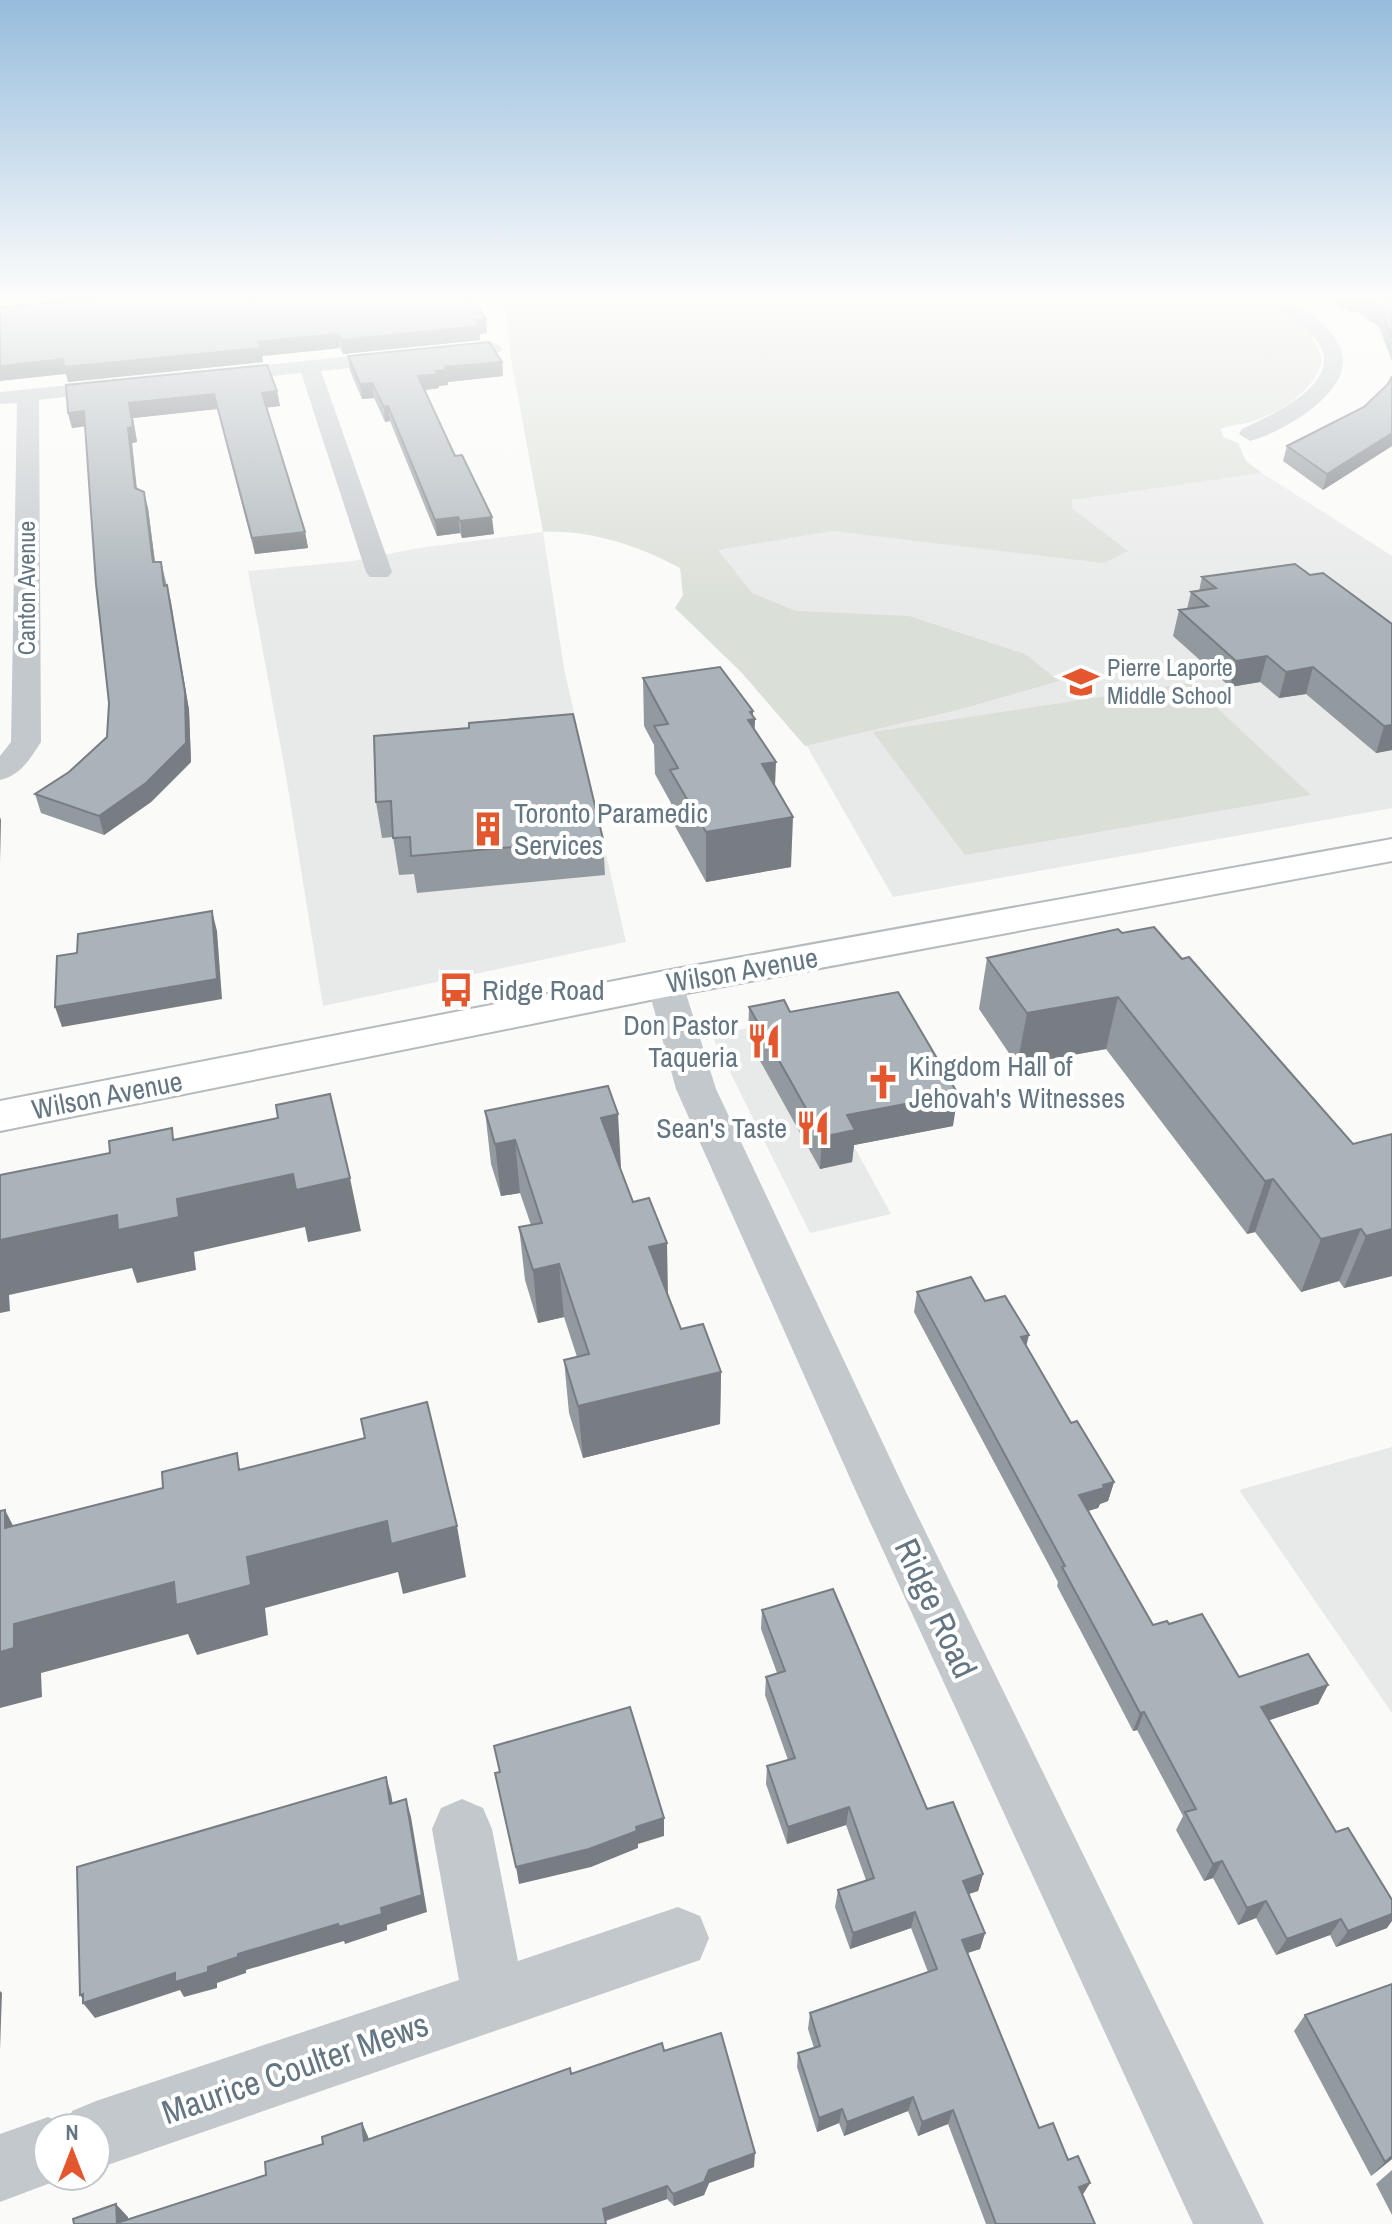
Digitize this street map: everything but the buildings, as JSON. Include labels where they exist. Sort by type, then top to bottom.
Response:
[{"type":"main road","name":"Wilson Avenue","points":[[0,1116],[665,984],[1392,850]]},
{"type":"street","name":"Canton Avenue","points":[[0,771],[14,760],[26,742],[28,402]]},
{"type":"street","points":[[321,402],[379,572]]},
{"type":"street","points":[[1250,434],[1306,402]]},
{"type":"street","name":"Ridge Road","points":[[665,984],[703,1103],[890,1510],[1229,2224]]},
{"type":"street","points":[[462,1829],[494,2001]]},
{"type":"street","name":"Maurice Coulter Mews","points":[[112,2130],[678,1938]]},
{"type":"street","points":[[0,2168],[32,2157]]},
{"type":"shaded area","points":[[519,402],[1291,402],[1251,422],[1221,429],[1223,437],[1238,443],[1246,461],[1262,473],[1072,500],[1072,508],[1128,551],[1104,563],[832,531],[718,550],[752,593],[796,611],[909,616],[1025,654],[1059,681],[961,709],[805,746],[742,673],[675,608],[683,595],[680,568],[648,553],[596,536],[543,532]]},
{"type":"shaded area","name":"Pierre Laporte Middle School","points":[[1262,473],[1392,556],[1392,808],[893,897],[694,548]]},
{"type":"shaded area","points":[[543,532],[564,668],[626,942],[323,1006],[285,770],[248,571],[353,561],[419,548]]},
{"type":"shaded area","points":[[1190,683],[1311,795],[965,855],[873,732]]},
{"type":"shaded area","points":[[785,1020],[891,1214],[810,1233],[712,1036]]},
{"type":"shaded area","points":[[1392,1447],[1392,1713],[1239,1490]]},
{"type":"place","name":"Pierre Laporte Middle School","points":[[1081,682]]},
{"type":"place","name":"Toronto Paramedic Services","points":[[488,829]]},
{"type":"place","name":"Ridge Road","points":[[456,990]]},
{"type":"place","name":"Don Pastor Taqueria","points":[[764,1041]]},
{"type":"place","name":"Kingdom Hall of Jehovah's Witnesses","points":[[883,1082]]},
{"type":"place","name":"Sean's Taste","points":[[813,1128]]}]
